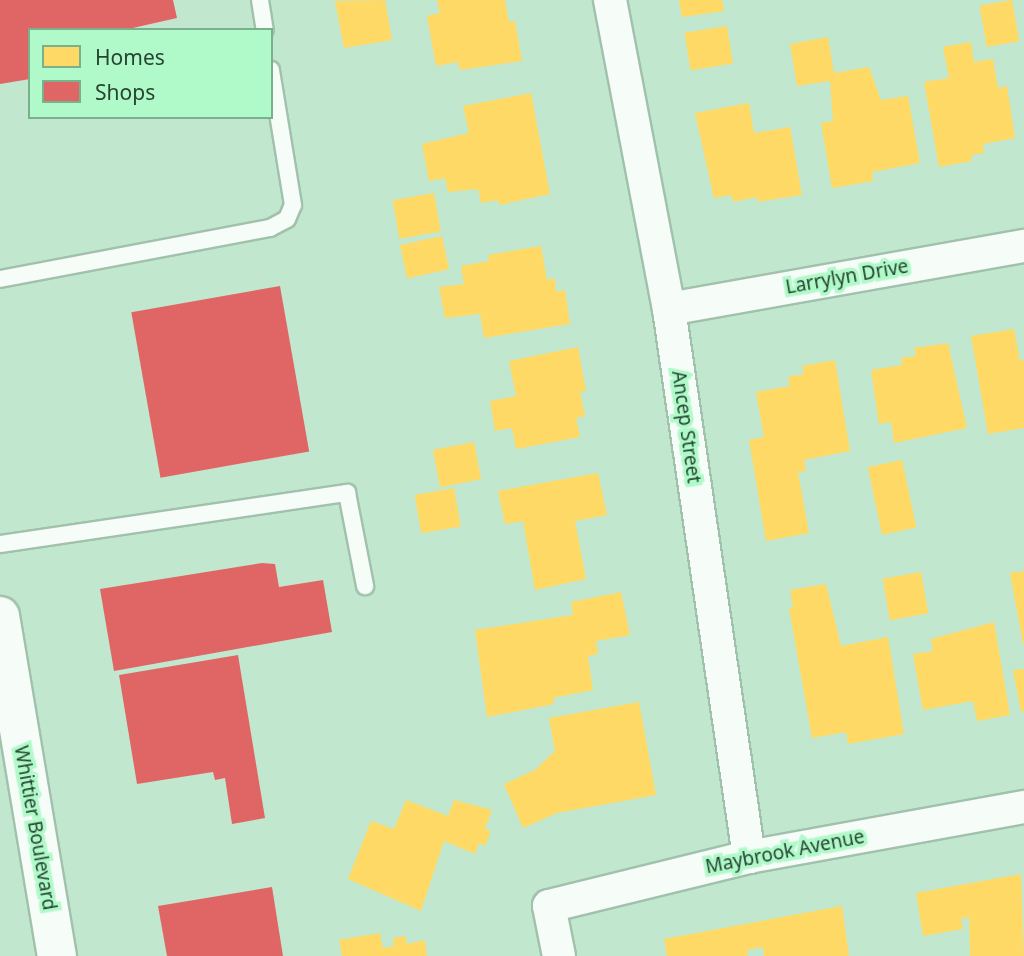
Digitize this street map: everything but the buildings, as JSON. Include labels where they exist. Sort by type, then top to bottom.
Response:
[{"type":"main road","name":"Whittier Boulevard","points":[[0,616],[58,956]]},
{"type":"street","name":"Ancep Street","points":[[610,0],[669,309],[749,857]]},
{"type":"street","name":"Larrylyn Drive","points":[[669,309],[1024,246]]},
{"type":"street","name":"Maybrook Avenue","points":[[559,956],[549,906],[749,857],[1024,807]]},
{"type":"lane","points":[[260,0],[265,28]]},
{"type":"lane","points":[[0,279],[270,228],[287,219],[293,205],[273,82]]},
{"type":"lane","points":[[0,544],[347,493],[365,586]]}]
